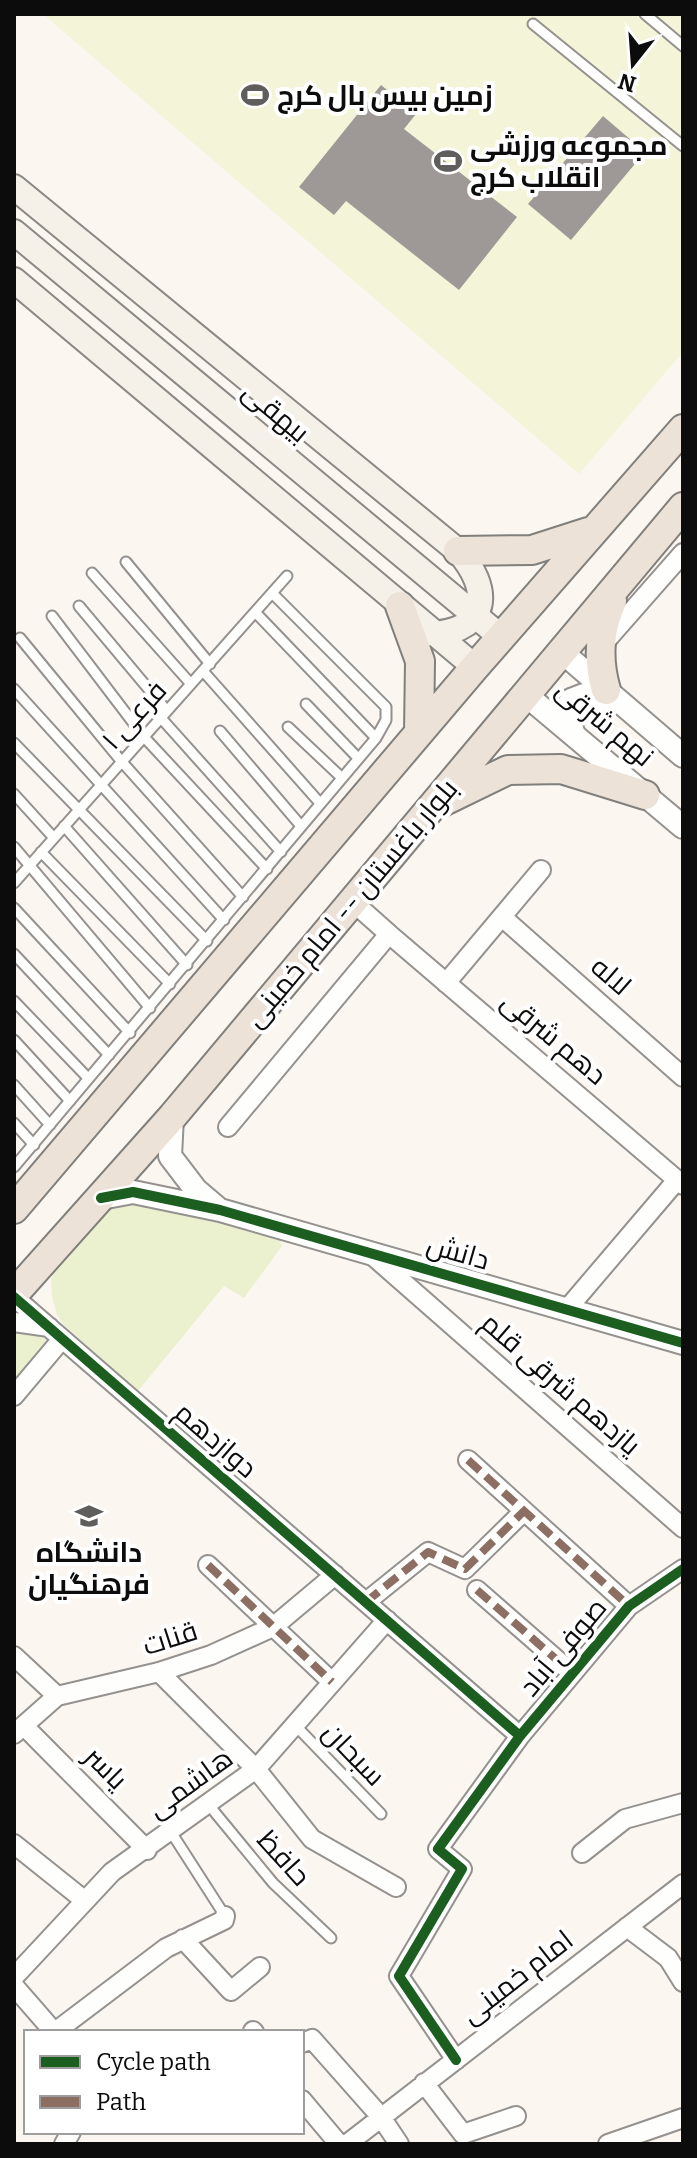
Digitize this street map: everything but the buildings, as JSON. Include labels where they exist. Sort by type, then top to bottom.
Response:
[{"type":"main road","name":"بیهقی","points":[[14,187],[458,551],[474,569],[481,586],[473,616]]},
{"type":"main road","name":"بیهقی","points":[[14,232],[501,637]]},
{"type":"main road","points":[[14,280],[475,667]]},
{"type":"main road","name":"بلوار باغستان -- امام خمینی","points":[[14,1209],[419,732],[683,429]]},
{"type":"main road","name":"بلوار باغستان -- امام خمینی","points":[[14,1296],[172,1117],[683,507]]},
{"type":"main road","points":[[458,551],[532,550],[593,530]]},
{"type":"main road","points":[[614,697],[600,646],[606,615],[621,581]]},
{"type":"main road","points":[[400,606],[420,661],[422,690],[419,732]]},
{"type":"main road","points":[[433,634],[458,630],[473,616]]},
{"type":"main road","points":[[428,809],[508,770],[561,769],[645,795]]},
{"type":"street","points":[[600,646],[683,553]]},
{"type":"street","name":"نهم شرقی","points":[[562,652],[683,756]]},
{"type":"street","name":"نهم شرقی","points":[[526,695],[683,827]]},
{"type":"street","points":[[575,736],[566,711],[571,700],[584,695],[614,697]]},
{"type":"street","points":[[446,983],[541,870]]},
{"type":"street","name":"دهم شرقی","points":[[353,902],[680,1182]]},
{"type":"street","name":"لاله","points":[[502,917],[683,1077]]},
{"type":"street","points":[[228,1127],[389,934]]},
{"type":"street","name":"دانش","points":[[172,1117],[170,1156],[196,1190],[220,1210],[683,1343]]},
{"type":"street","points":[[568,1308],[680,1182]]},
{"type":"street","points":[[101,1198],[133,1192],[220,1210]]},
{"type":"street","name":"یازدهم شرقی قلم","points":[[366,1251],[683,1528]]},
{"type":"street","points":[[49,1255],[36,1285],[36,1299],[56,1333]]},
{"type":"street","name":"دوازدهم","points":[[14,1296],[520,1736]]},
{"type":"street","points":[[14,1322],[56,1333]]},
{"type":"street","points":[[14,1396],[56,1333]]},
{"type":"street","points":[[468,1460],[629,1606]]},
{"type":"street","points":[[366,1602],[428,1552],[465,1569],[524,1511]]},
{"type":"street","points":[[208,1565],[332,1682]]},
{"type":"street","name":"صوفی آباد","points":[[456,2060],[399,1976],[462,1869],[438,1849],[520,1736],[629,1606],[683,1569]]},
{"type":"street","name":"قنات","points":[[57,1696],[159,1672],[211,1655],[273,1627],[335,1575]]},
{"type":"street","points":[[477,1590],[572,1673]]},
{"type":"street","name":"هاشمی","points":[[14,1977],[112,1872],[147,1850],[256,1769],[387,1620]]},
{"type":"street","points":[[14,1656],[57,1696],[20,1730]]},
{"type":"street","points":[[159,1672],[256,1769],[312,1839],[396,1887]]},
{"type":"street","name":"یاسر","points":[[20,1730],[147,1850]]},
{"type":"street","points":[[582,1853],[625,1819],[683,1803]]},
{"type":"street","points":[[14,1844],[84,1900]]},
{"type":"street","name":"امام خمینی","points":[[347,2144],[683,1884]]},
{"type":"street","points":[[57,2030],[183,1939],[224,1920],[225,1916]]},
{"type":"street","points":[[627,1927],[668,1958],[683,1982]]},
{"type":"street","points":[[183,1939],[231,1991],[260,1967]]},
{"type":"street","points":[[14,1986],[52,2030]]},
{"type":"street","points":[[307,2041],[381,2117],[399,2144]]},
{"type":"street","points":[[424,2083],[463,2134],[516,2116]]},
{"type":"street","points":[[304,2102],[339,2144]]},
{"type":"street","points":[[608,2144],[683,2118]]},
{"type":"lane","points":[[645,14],[683,46]]},
{"type":"lane","points":[[533,24],[683,146]]},
{"type":"lane","points":[[126,562],[207,668],[319,802]]},
{"type":"lane","points":[[92,573],[191,684]]},
{"type":"lane","name":"۱ فرعی","points":[[14,883],[287,576]]},
{"type":"lane","points":[[14,1167],[267,869],[319,802],[376,738],[386,720],[386,707],[272,593]]},
{"type":"lane","points":[[79,606],[164,714],[281,852]]},
{"type":"lane","points":[[255,612],[376,738]]},
{"type":"lane","points":[[52,616],[144,737],[267,869]]},
{"type":"lane","points":[[20,638],[122,762],[243,897]]},
{"type":"lane","points":[[14,689],[224,920]]},
{"type":"lane","points":[[306,704],[358,758]]},
{"type":"lane","points":[[288,727],[341,777]]},
{"type":"lane","points":[[220,731],[301,826]]},
{"type":"lane","points":[[14,743],[207,941]]},
{"type":"lane","points":[[14,794],[54,838]]},
{"type":"lane","points":[[64,826],[187,965]]},
{"type":"lane","points":[[14,847],[150,1008]]},
{"type":"lane","points":[[41,852],[170,984]]},
{"type":"lane","points":[[14,908],[130,1033]]},
{"type":"lane","points":[[14,954],[109,1055]]},
{"type":"lane","points":[[14,1001],[88,1078]]},
{"type":"lane","points":[[14,1040],[70,1101]]},
{"type":"lane","points":[[14,1085],[50,1125]]},
{"type":"lane","points":[[14,1123],[34,1145]]},
{"type":"lane","name":"سبحان","points":[[295,1725],[381,1814]]},
{"type":"lane","name":"حافظ","points":[[208,1804],[273,1883],[331,1938]]},
{"type":"lane","points":[[171,1832],[225,1916]]},
{"type":"green space","name":"مجموعه ورزشی انقلاب کرج","points":[[43,14],[683,14],[683,352],[579,474]]},
{"type":"green space","points":[[138,1202],[278,1236],[282,1246],[244,1298],[224,1286],[138,1391],[65,1326],[57,1315],[51,1280],[57,1260],[108,1207]]},
{"type":"green space","points":[[14,1322],[42,1334],[48,1342],[14,1383]]},
{"type":"marked path","points":[[468,1460],[629,1606]]},
{"type":"marked path","points":[[366,1602],[428,1552],[465,1569],[524,1511]]},
{"type":"marked path","points":[[208,1565],[332,1682]]},
{"type":"marked path","points":[[477,1590],[572,1673]]},
{"type":"cycle path","points":[[101,1198],[133,1192],[220,1210],[683,1343]]},
{"type":"cycle path","points":[[14,1297],[520,1736]]},
{"type":"cycle path","points":[[456,2060],[399,1976],[462,1869],[438,1849],[520,1736],[629,1606],[683,1569]]},
{"type":"place","name":"زمین بیس بال کرج","points":[[255,95]]},
{"type":"place","name":"مجموعه ورزشی انقلاب کرج","points":[[448,161]]},
{"type":"place","name":"دانشگاه فرهنگیان","points":[[89,1516]]}]
